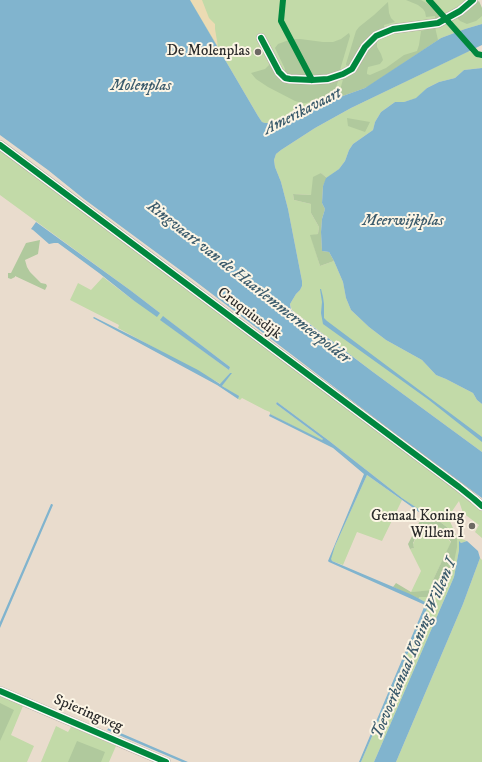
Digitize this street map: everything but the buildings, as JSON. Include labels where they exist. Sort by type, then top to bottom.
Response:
[{"type":"street","points":[[261,38],[279,72],[285,78],[305,80],[328,79],[352,69],[365,47],[376,36],[392,28],[436,23],[460,11],[473,0]]},
{"type":"street","name":"Cruquiusdijk","points":[[0,145],[459,487],[482,506]]},
{"type":"street","name":"Spieringweg","points":[[0,691],[166,762]]},
{"type":"green space","points":[[190,0],[465,0],[482,13],[482,24],[441,38],[369,86],[265,123],[262,122],[258,116]]},
{"type":"green space","points":[[406,0],[421,0],[428,4],[441,18],[435,21],[435,16],[426,17],[423,9]]},
{"type":"green space","points":[[479,1],[482,8],[482,16],[476,21],[467,24],[460,21],[456,17]]},
{"type":"green space","points":[[388,2],[389,13],[395,22],[384,25],[385,30],[350,65],[346,65],[356,31]]},
{"type":"green space","points":[[435,27],[438,40],[369,86],[301,111],[300,108],[322,100],[340,90],[344,76],[379,38],[377,47],[383,60],[380,64],[368,67],[367,74],[370,75],[386,68],[404,55],[417,51],[421,31]]},
{"type":"green space","points":[[349,33],[350,36],[340,70],[336,73],[318,76],[313,75],[310,71],[292,39],[333,42],[341,39]]},
{"type":"green space","points":[[289,40],[307,74],[307,77],[284,74],[285,69],[275,48],[278,44]]},
{"type":"green space","points":[[469,51],[479,58],[482,58],[482,68],[464,70],[455,78],[439,82],[427,88],[417,98],[404,102],[395,102],[381,112],[375,122],[373,130],[353,144],[345,161],[339,169],[327,178],[321,173],[311,195],[293,194],[294,200],[311,204],[311,213],[319,227],[318,234],[311,236],[320,266],[334,261],[343,282],[346,298],[351,310],[386,340],[422,360],[436,375],[473,393],[477,400],[482,404],[482,452],[292,310],[290,304],[300,290],[302,281],[288,209],[274,160],[276,154],[281,150],[315,128],[351,108]]},
{"type":"green space","points":[[270,64],[282,80],[288,83],[339,78],[336,88],[333,91],[324,97],[302,103],[268,87],[256,79],[251,73],[265,69]]},
{"type":"green space","points":[[347,118],[370,122],[365,132],[348,126]]},
{"type":"green space","points":[[0,148],[300,370],[482,510],[482,538],[475,532],[479,525],[463,513],[459,501],[448,517],[457,537],[435,518],[424,513],[402,498],[277,402],[276,404],[323,439],[322,441],[242,398],[240,400],[238,399],[238,396],[222,386],[231,373],[221,384],[118,328],[119,325],[70,300],[78,283],[91,290],[103,277],[133,300],[160,313],[0,195]],"holes":[[[164,317],[230,367],[229,370],[161,320]]]},
{"type":"green space","points":[[321,173],[327,178],[323,186],[322,203],[325,209],[322,219],[321,232],[322,251],[329,252],[334,261],[320,266],[310,235],[318,234],[319,227],[311,213],[311,204],[294,200],[293,194],[311,195],[313,177]]},
{"type":"green space","points":[[40,240],[38,254],[25,260],[30,272],[41,283],[46,284],[47,286],[45,290],[15,276],[11,279],[8,278],[8,273],[11,273],[26,243]]},
{"type":"green space","points":[[367,475],[402,500],[382,541],[357,532],[343,565],[330,559]]},
{"type":"green space","points":[[424,513],[435,518],[457,537],[457,547],[453,567],[436,597],[419,597],[419,599],[393,587],[396,583],[411,592],[433,590],[432,582],[451,542],[441,528],[434,525],[420,529],[413,543],[414,548],[410,549],[408,544]]},
{"type":"green space","points":[[434,525],[441,528],[451,543],[432,582],[433,591],[411,592],[421,571],[410,549],[414,548],[413,544],[420,529]]},
{"type":"green space","points":[[457,537],[467,541],[461,543],[459,542],[454,577],[374,762],[361,762],[429,604],[419,599],[419,597],[436,597],[453,567]]},
{"type":"green space","points":[[480,558],[482,560],[482,762],[396,762],[463,604]]},
{"type":"green space","points":[[0,696],[23,706],[11,735],[34,746],[27,762],[0,762]]},
{"type":"green space","points":[[0,703],[14,710],[0,741]]},
{"type":"green space","points":[[56,726],[68,732],[72,727],[116,746],[109,762],[41,762]]},
{"type":"green space","points":[[77,741],[105,752],[101,762],[68,762]]},
{"type":"sand","points":[[190,0],[202,0],[209,18],[215,24],[218,47]]},
{"type":"water","name":"Molenplas","points":[[0,0],[190,0],[258,116],[262,122],[265,123],[365,88],[441,38],[482,24],[482,45],[351,108],[315,128],[281,150],[276,154],[274,160],[288,209],[302,281],[300,290],[290,304],[291,310],[482,452],[482,498],[0,135]]},
{"type":"water","name":"Meerwijkplas","points":[[482,68],[482,404],[477,400],[473,393],[436,375],[422,360],[386,340],[351,310],[346,298],[343,282],[334,261],[329,252],[322,251],[321,232],[322,219],[325,209],[322,203],[323,186],[326,178],[339,169],[345,161],[353,144],[373,130],[375,122],[381,112],[395,102],[404,102],[416,98],[427,88],[439,82],[455,78],[464,70]]},
{"type":"water","points":[[36,222],[160,313],[157,317],[58,243],[49,244],[31,229]]},
{"type":"water","points":[[320,289],[324,304],[324,318],[327,321],[482,437],[482,442],[429,400],[323,324]]},
{"type":"water","points":[[163,316],[230,367],[229,370],[160,320]]},
{"type":"water","points":[[94,317],[198,370],[220,384],[230,373],[232,373],[222,386],[239,396],[238,399],[217,385],[93,318]]},
{"type":"water","points":[[277,402],[402,498],[420,510],[419,512],[367,475],[335,546],[331,559],[332,561],[410,594],[429,604],[361,762],[359,762],[425,605],[328,561],[364,474],[333,448],[269,416],[270,414],[322,440],[323,439],[276,404]]},
{"type":"water","points":[[51,504],[53,505],[0,628],[0,622]]},
{"type":"water","points":[[459,541],[461,543],[467,541],[478,551],[480,558],[463,604],[396,762],[374,762],[454,577],[459,550]]},
{"type":"water","points":[[109,728],[188,762],[182,762],[107,730]]},
{"type":"cycle path","points":[[283,0],[281,21],[312,80]]},
{"type":"cycle path","points":[[429,0],[477,54],[482,55]]},
{"type":"cycle path","points":[[261,38],[279,72],[285,78],[312,80],[328,79],[352,69],[365,47],[376,36],[393,29],[438,23],[460,11],[473,0]]},
{"type":"cycle path","points":[[0,145],[459,487],[482,506]]},
{"type":"cycle path","points":[[0,691],[166,762]]},
{"type":"place","name":"De Molenplas","points":[[258,52]]},
{"type":"place","name":"Gemaal Koning Willem I","points":[[472,526]]},
{"type":"water label","name":"Amerikavaart","points":[[303,112]]},
{"type":"water label","name":"Ringvaart van de Haarlemmermeerpolder","points":[[248,283]]},
{"type":"water label","name":"Toevoerkanaal Koning Willem I","points":[[415,649]]}]
